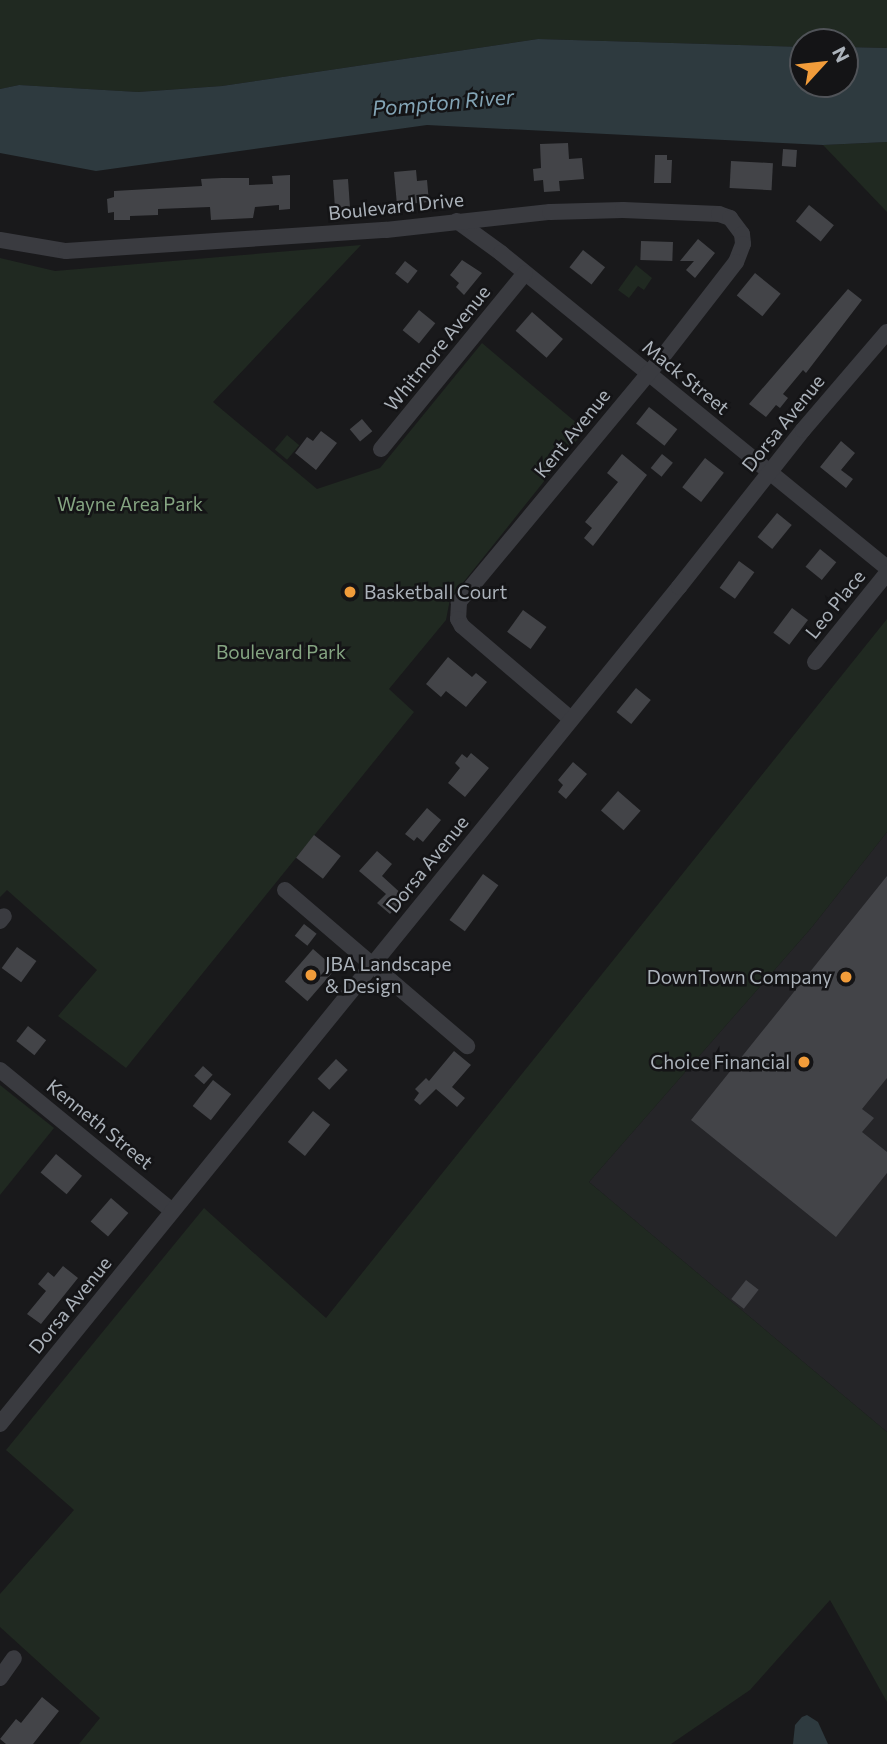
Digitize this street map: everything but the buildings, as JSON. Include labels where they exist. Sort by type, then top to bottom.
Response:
[{"type":"street","name":"Boulevard Drive","points":[[0,240],[43,249],[94,250],[305,236],[575,211],[719,214],[730,218],[742,234],[740,255],[725,275]]},
{"type":"street","name":"Mack Street","points":[[457,221],[769,471],[887,571]]},
{"type":"street","name":"Whitmore Avenue","points":[[381,449],[525,273]]},
{"type":"street","name":"Kent Avenue","points":[[571,719],[458,619],[459,602],[648,373],[725,275]]},
{"type":"street","name":"Dorsa Avenue","points":[[0,1423],[374,964],[769,471],[887,332]]},
{"type":"street","name":"Leo Place","points":[[815,662],[887,571]]},
{"type":"street","points":[[285,890],[467,1046]]},
{"type":"street","name":"Kenneth Street","points":[[0,1070],[172,1211]]},
{"type":"street","points":[[0,1678],[14,1658]]},
{"type":"shaded area","points":[[887,832],[887,1432],[589,1182],[812,927]]},
{"type":"green space","points":[[0,0],[887,0],[887,48],[859,47],[859,28],[789,28],[789,47],[538,39],[222,86],[138,92],[19,85],[0,89]]},
{"type":"green space","points":[[887,142],[887,212],[823,145]]},
{"type":"green space","points":[[361,245],[213,402],[317,489],[380,468],[482,343],[585,430],[450,599],[446,620],[389,689],[414,712],[126,1068],[58,1016],[97,970],[7,890],[0,897],[0,258],[55,271]]},
{"type":"green space","points":[[636,265],[652,278],[644,290],[638,286],[629,298],[618,290]]},
{"type":"green space","points":[[287,435],[299,445],[287,460],[275,450]]},
{"type":"green space","points":[[887,619],[887,832],[812,927],[589,1182],[887,1432],[887,1702],[830,1600],[750,1690],[671,1744],[79,1744],[100,1718],[0,1627],[0,1594],[74,1510],[6,1450],[204,1208],[326,1318]]},
{"type":"green space","points":[[0,1085],[54,1128],[0,1195]]},
{"type":"water","name":"Pompton River","points":[[538,39],[789,47],[789,98],[859,98],[859,47],[887,48],[887,142],[823,145],[427,125],[96,171],[0,153],[0,89],[19,85],[138,92],[222,86]]},
{"type":"water","points":[[807,1715],[818,1722],[828,1744],[793,1744],[795,1725]]},
{"type":"place","name":"Basketball Court","points":[[350,592]]},
{"type":"place","name":"JBA Landscape & Design","points":[[311,975]]},
{"type":"place","name":"DownTown Company","points":[[846,977]]},
{"type":"place","name":"Choice Financial","points":[[804,1062]]},
{"type":"park label","name":"Wayne Area Park","points":[[130,504]]},
{"type":"park label","name":"Boulevard Park","points":[[281,652]]}]
